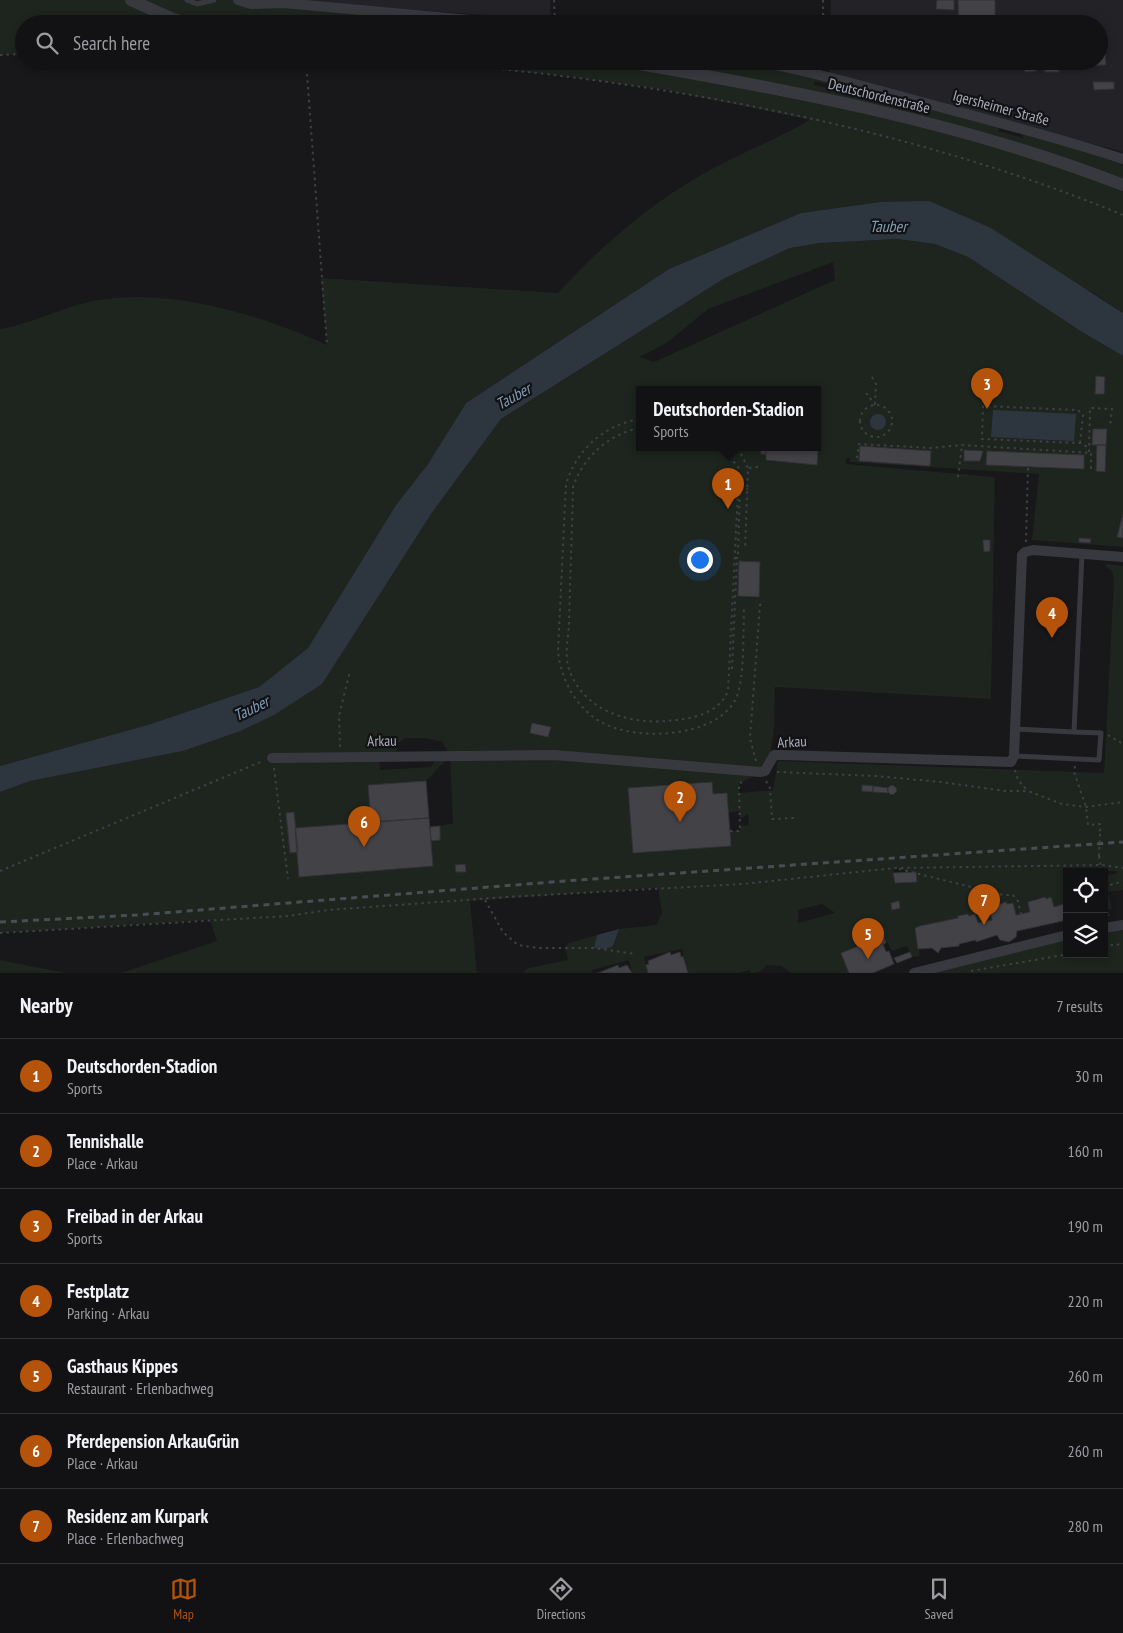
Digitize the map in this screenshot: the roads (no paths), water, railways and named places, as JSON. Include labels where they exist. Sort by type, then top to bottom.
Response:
[{"type":"street","points":[[131,0],[164,15]]},
{"type":"street","points":[[238,0],[251,4],[284,3],[417,15]]},
{"type":"street","name":"Deutschordenstraße","points":[[673,70],[753,84],[846,104],[989,139],[1120,184]]},
{"type":"street","name":"Igersheimer Straße","points":[[792,70],[878,90],[1082,145],[1123,159]]},
{"type":"street","points":[[1014,756],[1021,563],[1026,552],[1123,557]]},
{"type":"street","name":"Arkau","points":[[272,758],[554,755],[761,772],[765,771],[774,755],[1004,764],[1011,762],[1014,756]]},
{"type":"street","points":[[1108,928],[1123,925]]},
{"type":"street","points":[[914,973],[1063,937]]},
{"type":"lane","points":[[187,0],[197,4],[214,0]]},
{"type":"lane","points":[[1074,732],[1082,554]]},
{"type":"lane","points":[[1014,756],[1099,760],[1101,733],[1015,729]]},
{"type":"water","name":"Tauber","points":[[929,201],[991,228],[1123,313],[1123,356],[1082,332],[968,257],[935,244],[897,239],[820,243],[790,248],[725,278],[501,419],[431,514],[322,684],[274,715],[238,732],[183,751],[30,781],[0,792],[0,766],[151,724],[259,687],[308,648],[396,505],[428,464],[466,403],[669,269],[801,213],[880,202]]},
{"type":"water","points":[[993,410],[1076,414],[1074,441],[991,437]]},
{"type":"water","points":[[878,414],[886,422],[878,430],[870,422]]},
{"type":"water","points":[[619,929],[613,946],[606,949],[594,948],[597,935]]},
{"type":"railway","points":[[0,922],[137,915],[565,881],[1123,842]]},
{"type":"place","name":"Freibad in der Arkau","points":[[987,409]]},
{"type":"place","name":"Deutschorden-Stadion","points":[[728,509]]},
{"type":"place","name":"Festplatz","points":[[1052,638]]},
{"type":"place","name":"Tennishalle","points":[[680,822]]},
{"type":"place","name":"Pferdepension ArkauGrün","points":[[364,847]]},
{"type":"place","name":"Residenz am Kurpark","points":[[984,925]]},
{"type":"place","name":"Gasthaus Kippes","points":[[868,959]]}]
